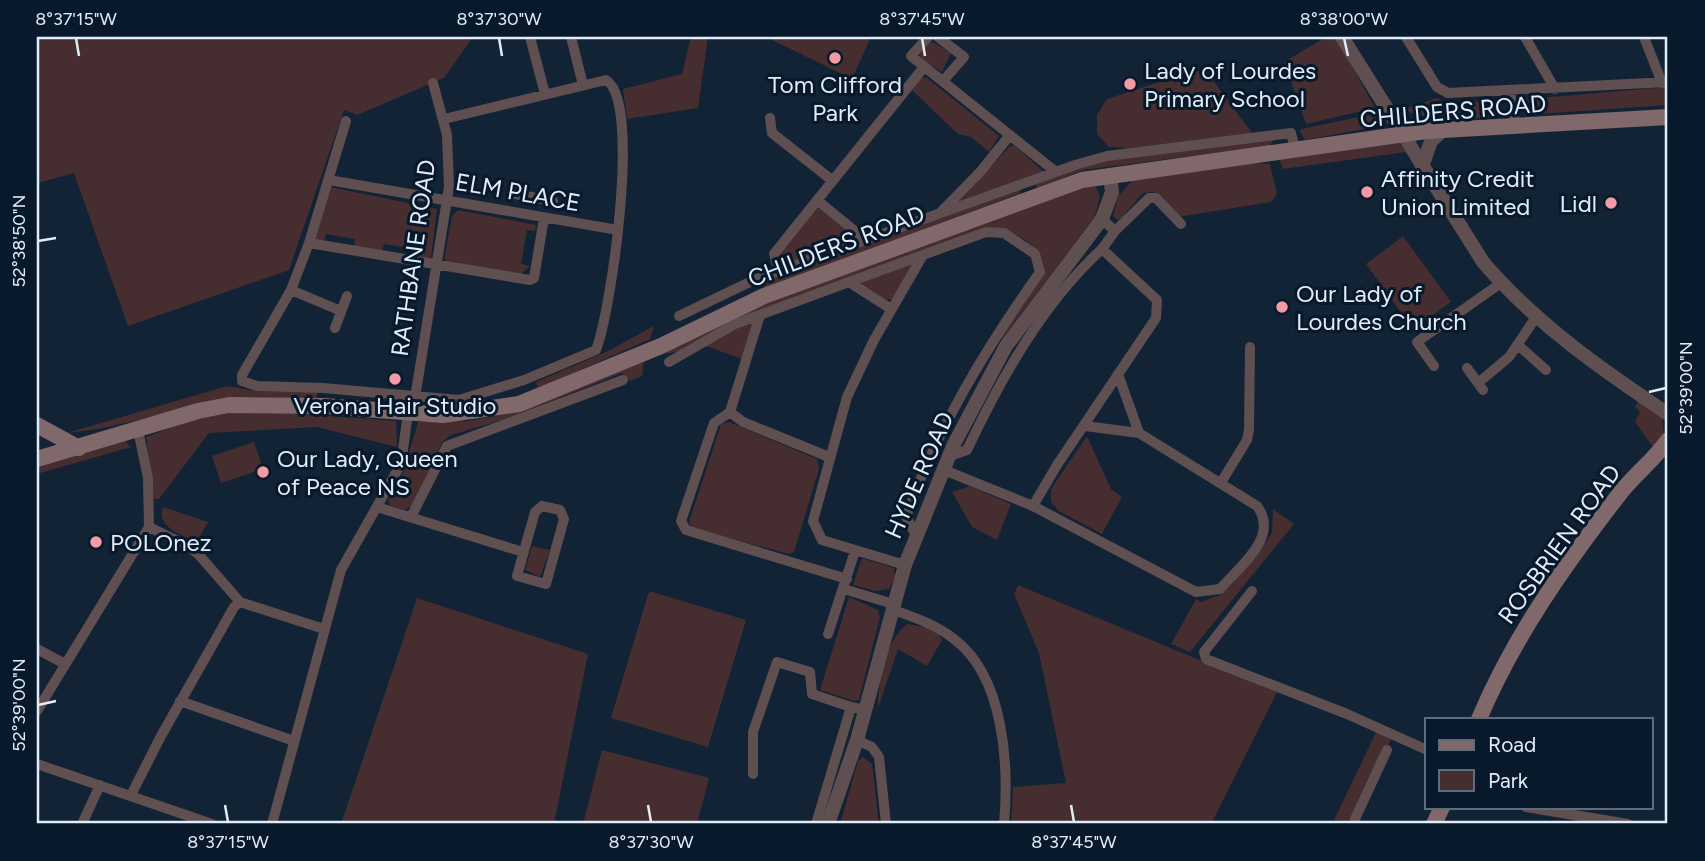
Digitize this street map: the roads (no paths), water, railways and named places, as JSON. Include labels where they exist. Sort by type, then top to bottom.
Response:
[{"type":"main road","name":"CHILDERS ROAD","points":[[38,453],[79,448],[198,411],[229,405],[257,403],[411,406],[443,415],[492,410],[532,399],[661,346],[764,296],[1029,190],[1110,175],[1296,152],[1402,134],[1668,117]]},
{"type":"main road","points":[[37,425],[79,448]]},
{"type":"main road","name":"ROSBRIEN ROAD","points":[[1479,718],[1510,652],[1547,591],[1623,489],[1668,440]]},
{"type":"main road","points":[[1434,824],[1442,808]]},
{"type":"street","points":[[530,37],[545,94]]},
{"type":"street","points":[[571,37],[583,85]]},
{"type":"street","points":[[928,37],[911,56],[1056,172]]},
{"type":"street","points":[[938,37],[964,57],[943,81]]},
{"type":"street","points":[[1342,37],[1483,262],[1501,283],[1536,317],[1584,356],[1668,414]]},
{"type":"street","points":[[1406,37],[1440,90],[1465,94],[1665,82],[1644,37]]},
{"type":"street","points":[[1525,37],[1555,89]]},
{"type":"street","points":[[779,272],[774,254],[924,67]]},
{"type":"street","points":[[346,121],[309,243],[291,290],[241,377],[242,381],[257,386],[323,388],[411,406],[467,399],[524,380],[596,350],[623,187],[623,145],[616,91],[606,80],[444,119]]},
{"type":"street","name":"RATHBANE ROAD","points":[[272,824],[344,562],[401,464],[447,201],[449,153],[444,119],[433,83]]},
{"type":"street","points":[[1510,91],[1516,128]]},
{"type":"street","points":[[769,118],[772,133],[832,181]]},
{"type":"street","points":[[1422,167],[1431,141],[1442,131]]},
{"type":"street","points":[[679,316],[756,279],[939,214],[1029,190],[1056,172],[1107,156],[1291,133],[1296,152]]},
{"type":"street","points":[[939,214],[981,171],[1010,135]]},
{"type":"street","name":"HYDE ROAD","points":[[828,824],[857,740],[858,709],[905,565],[949,457],[1006,346],[1102,219],[1112,192],[1110,175]]},
{"type":"street","name":"ELM PLACE","points":[[329,180],[618,230]]},
{"type":"street","points":[[515,194],[553,201]]},
{"type":"street","points":[[529,215],[532,197]]},
{"type":"street","points":[[916,536],[906,517],[939,438],[1006,346],[1149,198],[1156,198],[1181,224]]},
{"type":"street","points":[[817,200],[866,240]]},
{"type":"street","points":[[309,243],[530,280],[534,278],[544,218]]},
{"type":"street","points":[[1102,219],[1115,231]]},
{"type":"street","points":[[669,362],[735,324],[986,232],[1004,233],[1035,254],[1040,272],[1006,346]]},
{"type":"street","points":[[1033,506],[1057,464],[1156,318],[1158,308],[1157,300],[1099,252],[1081,245]]},
{"type":"street","points":[[905,565],[822,540],[813,521],[847,397],[891,309],[923,256]]},
{"type":"street","points":[[756,279],[764,296]]},
{"type":"street","points":[[849,282],[891,309]]},
{"type":"street","points":[[1434,366],[1417,342],[1501,283]]},
{"type":"street","points":[[291,290],[341,310]]},
{"type":"street","points":[[335,328],[347,296]]},
{"type":"street","points":[[760,315],[730,412],[715,423],[681,521],[686,530],[845,584],[928,622],[956,640],[981,673],[997,711],[1004,748],[1004,824]]},
{"type":"street","points":[[1467,368],[1481,387],[1509,357],[1536,317]]},
{"type":"street","points":[[1518,345],[1546,370]]},
{"type":"street","points":[[1222,481],[1247,440],[1250,347]]},
{"type":"street","points":[[1118,374],[1139,433]]},
{"type":"street","points":[[524,380],[532,399]]},
{"type":"street","points":[[411,517],[447,446],[624,380]]},
{"type":"street","points":[[323,388],[323,406]]},
{"type":"street","points":[[730,412],[743,422],[829,457]]},
{"type":"street","points":[[939,438],[949,457],[1033,506],[1196,592],[1220,589],[1264,539],[1266,525],[1257,506],[1222,481],[1139,433],[1115,427],[1084,426]]},
{"type":"street","points":[[37,710],[149,527],[148,478],[138,430]]},
{"type":"street","points":[[917,487],[934,495]]},
{"type":"street","points":[[377,507],[523,552]]},
{"type":"street","points":[[537,508],[560,510],[564,519],[546,584],[517,576],[523,552],[537,508]]},
{"type":"street","points":[[149,527],[188,546],[199,555],[240,602],[324,629]]},
{"type":"street","points":[[828,634],[855,551]]},
{"type":"street","points":[[1252,591],[1204,652],[1206,659],[1347,714],[1425,749]]},
{"type":"street","points":[[131,795],[180,701],[234,607],[240,602]]},
{"type":"street","points":[[37,649],[65,664]]},
{"type":"street","points":[[753,774],[754,732],[777,662],[810,672],[812,694],[858,709],[816,824]]},
{"type":"street","points":[[180,701],[293,741]]},
{"type":"street","points":[[857,740],[872,747],[879,757],[886,824]]},
{"type":"street","points":[[1367,824],[1354,822],[1387,750]]},
{"type":"street","points":[[37,764],[131,795],[190,821],[212,824]]},
{"type":"street","points":[[82,824],[100,785]]},
{"type":"street","points":[[1532,808],[1628,824]]},
{"type":"place","name":"Tom Clifford Park","points":[[835,58]]},
{"type":"place","name":"Lady of Lourdes Primary School","points":[[1130,84]]},
{"type":"place","name":"Affinity Credit Union Limited","points":[[1367,192]]},
{"type":"place","name":"Lidl","points":[[1611,203]]},
{"type":"place","name":"Our Lady of Lourdes Church","points":[[1282,307]]},
{"type":"place","name":"Verona Hair Studio","points":[[395,379]]},
{"type":"place","name":"Our Lady, Queen of Peace NS","points":[[263,472]]},
{"type":"place","name":"POLOnez","points":[[96,542]]}]
